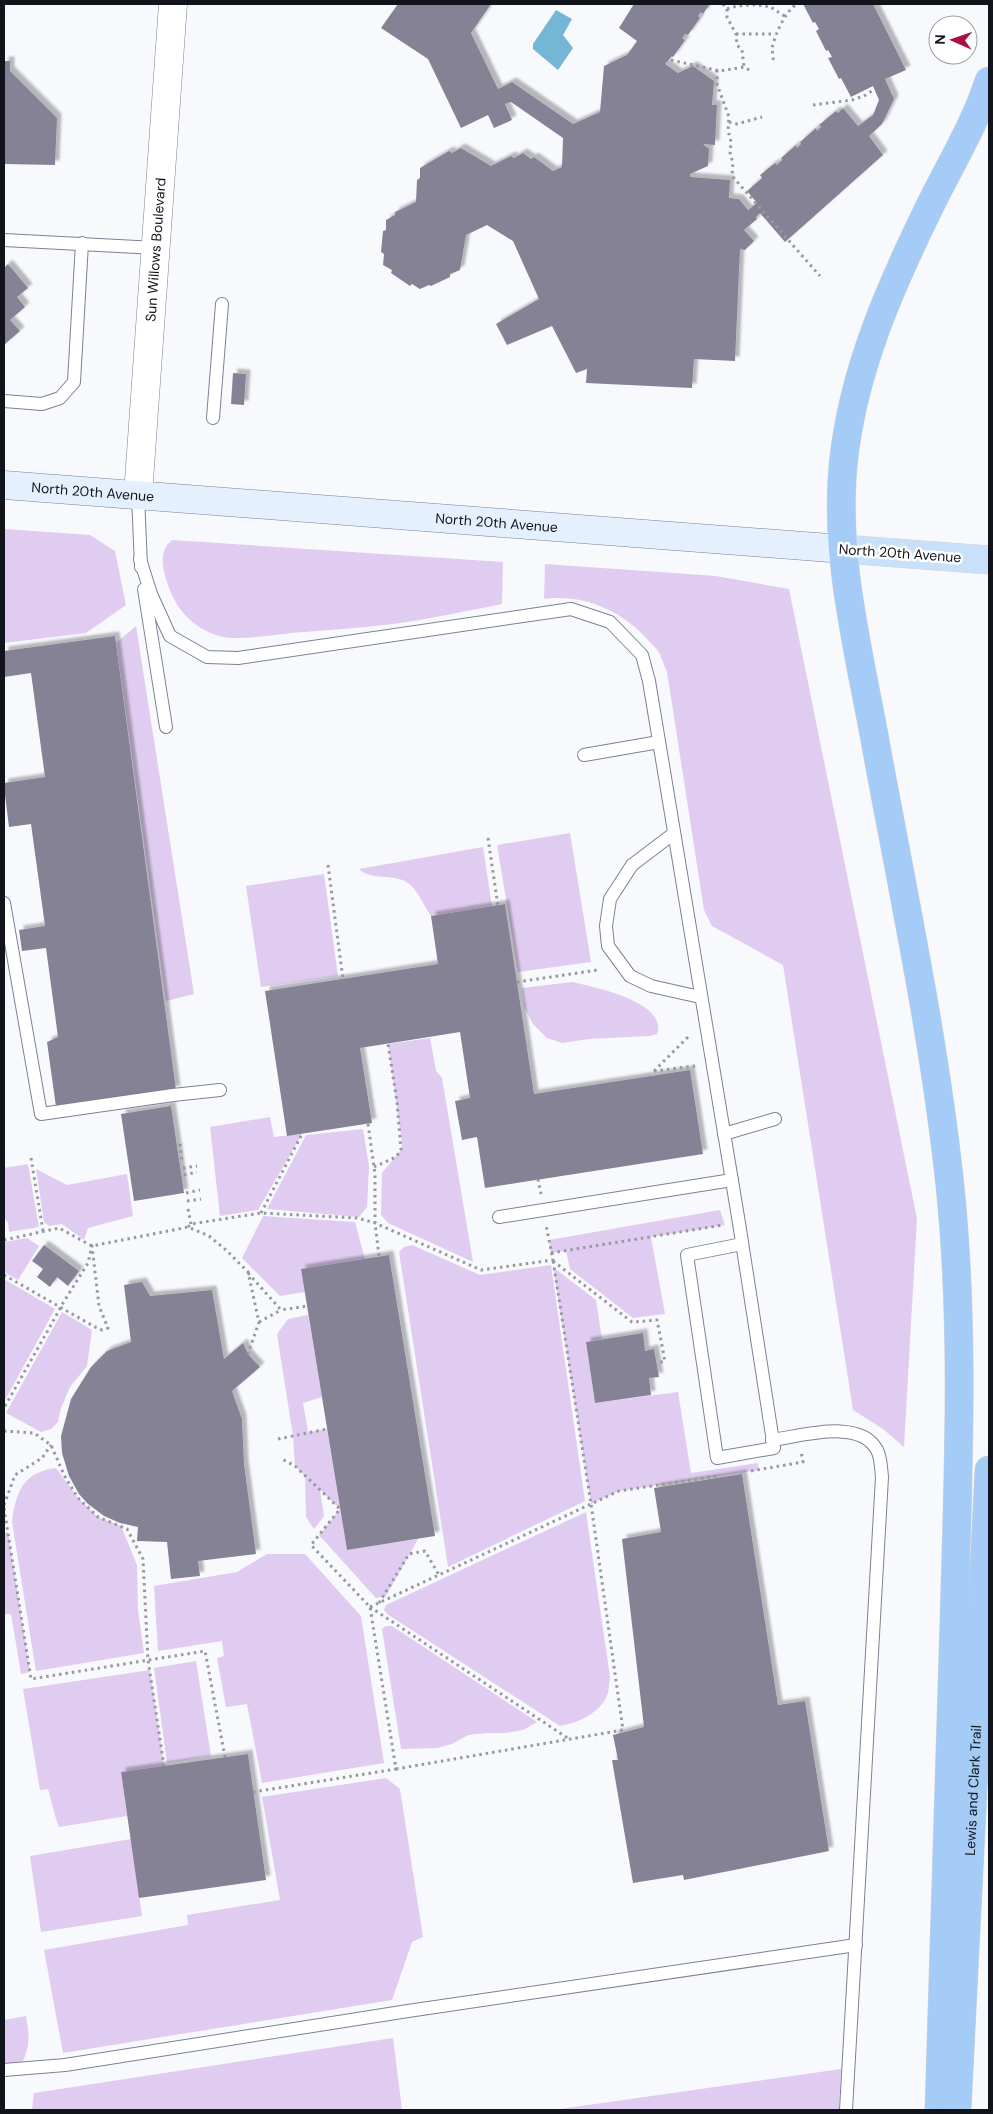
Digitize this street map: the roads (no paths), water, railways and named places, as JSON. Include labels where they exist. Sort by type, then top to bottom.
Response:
[{"type":"highway","points":[[938,2110],[960,1426],[956,1273],[950,1189],[937,1080],[848,595],[843,549],[841,499],[850,416],[866,356],[887,300],[928,209],[971,126],[989,80]]},
{"type":"highway","name":"Lewis and Clark Trail","points":[[957,2110],[989,1470]]},
{"type":"main road","name":"North 20th Avenue","points":[[4,485],[989,560]]},
{"type":"street","name":"Sun Willows Boulevard","points":[[138,495],[173,4]]},
{"type":"lane","points":[[4,240],[156,248]]},
{"type":"lane","points":[[4,401],[42,404],[60,398],[74,382],[82,243]]},
{"type":"lane","points":[[213,418],[222,304]]},
{"type":"lane","points":[[138,495],[140,559],[166,727]]},
{"type":"lane","points":[[140,559],[151,594],[170,636],[207,657],[238,658],[572,609],[610,622],[642,655],[649,681],[700,997],[732,1180],[774,1448],[716,1458],[687,1255],[742,1244]]},
{"type":"lane","points":[[584,755],[659,742]]},
{"type":"lane","points":[[674,834],[632,865],[610,898],[606,926],[608,946],[630,976],[651,986],[700,997]]},
{"type":"lane","points":[[4,903],[8,948],[41,1114],[220,1090]]},
{"type":"lane","points":[[724,1134],[775,1119]]},
{"type":"lane","points":[[499,1217],[732,1180]]},
{"type":"lane","points":[[772,1440],[851,1431],[868,1438],[878,1451],[882,1477],[846,2110]]},
{"type":"lane","points":[[4,2070],[65,2065],[426,2008],[856,1945]]},
{"type":"water","points":[[556,10],[572,19],[563,35],[573,48],[558,70],[533,49],[533,44]]}]
